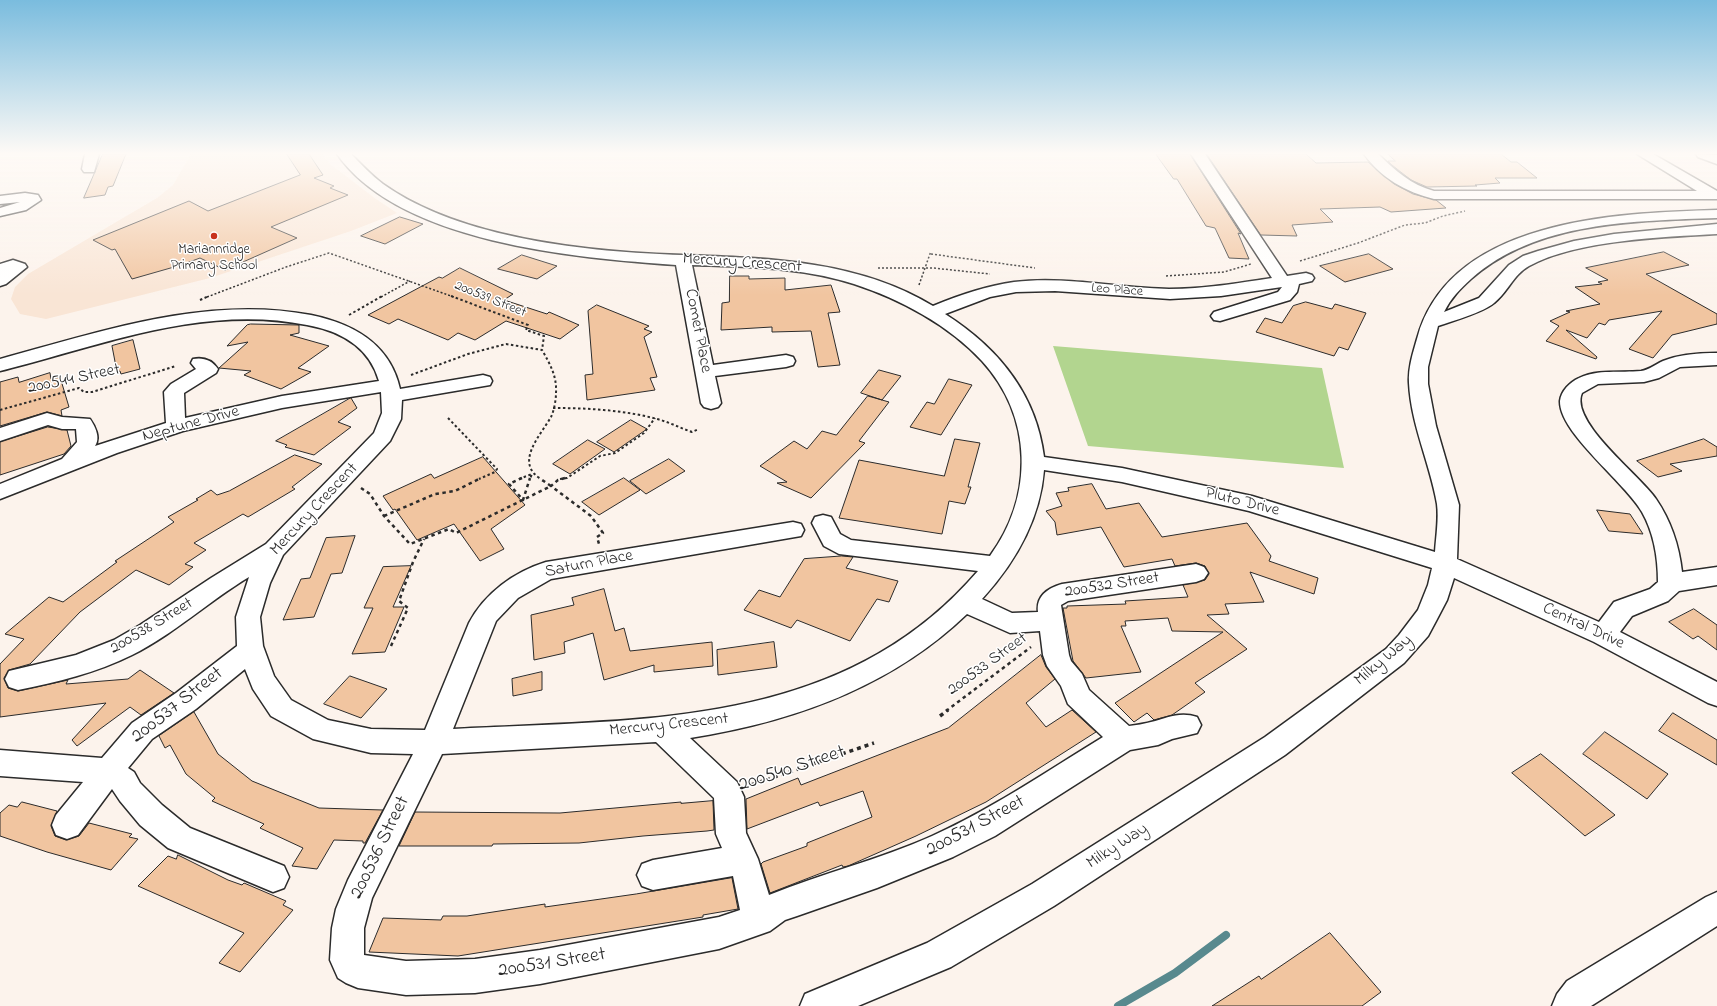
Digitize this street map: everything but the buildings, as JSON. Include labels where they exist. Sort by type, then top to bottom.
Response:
[{"type":"street","points":[[0,212],[21,207],[32,201]]},
{"type":"street","name":"Mercury Crescent","points":[[0,365],[149,327],[191,319],[228,315],[272,315],[313,320],[356,336],[372,348],[381,363],[390,388],[392,414],[383,436],[274,550],[258,583],[248,617],[251,650],[262,681],[280,708],[323,731],[372,741],[434,742],[662,730],[697,727],[734,720],[770,710],[848,683],[886,664],[927,636],[965,601],[993,572],[1018,532],[1031,495],[1034,462],[1024,412],[1007,378],[973,341],[932,313],[901,296],[885,289],[821,271],[765,263],[639,258],[558,248],[513,239],[464,226],[404,201]]},
{"type":"street","points":[[1220,316],[1284,296],[1289,292],[1289,278],[1266,258],[1229,201]]},
{"type":"street","name":"Milky Way","points":[[817,1006],[932,958],[1043,895],[1275,746],[1395,656],[1412,640],[1433,608],[1446,564],[1448,505],[1425,422],[1418,376],[1431,323],[1451,288],[1471,269],[1506,249],[1530,240],[1580,226],[1609,221],[1666,215],[1716,201]]},
{"type":"street","points":[[1431,323],[1491,299],[1514,268],[1528,260],[1549,253],[1571,246],[1640,234],[1717,229]]},
{"type":"street","name":"Comet Place","points":[[684,260],[711,403]]},
{"type":"street","points":[[0,269],[13,265],[19,267],[0,281]]},
{"type":"street","name":"Leo Place","points":[[932,313],[957,302],[981,294],[1014,288],[1046,286],[1172,294],[1289,278]]},
{"type":"street","points":[[1670,585],[1671,564],[1659,523],[1647,502],[1616,470],[1581,425],[1573,412],[1570,402],[1571,396],[1578,386],[1589,380],[1646,376],[1674,364],[1703,359],[1717,359]]},
{"type":"street","points":[[706,372],[786,361]]},
{"type":"street","points":[[176,427],[174,392],[209,369],[200,362]]},
{"type":"street","name":"Neptune Drive","points":[[0,492],[70,462],[176,427],[250,409],[337,392],[484,381]]},
{"type":"street","points":[[0,435],[47,419],[62,423],[83,423],[86,428],[87,443],[70,462]]},
{"type":"street","name":"Pluto Drive","points":[[1034,462],[1122,475],[1252,504],[1446,564]]},
{"type":"street","points":[[823,522],[832,540],[847,548],[997,565]]},
{"type":"street","name":"Saturn Place","points":[[434,742],[489,610],[511,590],[526,580],[546,571],[793,530]]},
{"type":"street","name":"200538 Street","points":[[18,679],[48,674],[86,663],[110,653],[160,626],[212,589],[274,550]]},
{"type":"street","name":"Central Drive","points":[[1446,564],[1603,635],[1717,696]]},
{"type":"street","name":"200532 Street","points":[[1124,740],[1077,696],[1073,682],[1060,666],[1056,655],[1049,605],[1052,600],[1062,593],[1196,573]]},
{"type":"street","points":[[1603,635],[1623,609],[1659,595],[1670,585],[1683,581],[1717,576]]},
{"type":"street","name":"200532 Street","points":[[965,601],[1010,623],[1052,629]]},
{"type":"street","name":"200537 Street","points":[[67,825],[107,771],[142,731],[186,701],[251,650]]},
{"type":"street","name":"200531 Street","points":[[346,960],[350,966],[367,974],[406,978],[475,976],[540,967],[719,933],[759,920],[774,909],[796,900],[915,860],[990,822],[1124,740],[1158,732],[1166,728],[1187,725]]},
{"type":"street","name":"200540 Street","points":[[662,730],[727,791]]},
{"type":"street","name":"200536 Street","points":[[346,960],[348,928],[352,909],[359,892],[434,742]]},
{"type":"street","points":[[0,763],[107,771],[124,781],[130,792],[147,810],[165,828],[179,838],[273,877]]},
{"type":"street","points":[[727,791],[729,797],[731,834],[743,859],[759,920]]},
{"type":"street","points":[[653,875],[743,859]]},
{"type":"street","points":[[1569,1006],[1579,993],[1717,908]]},
{"type":"path","points":[[1289,278],[1301,261],[1358,244],[1400,227],[1425,223],[1443,216],[1465,211]]},
{"type":"path","name":"200539 Street","points":[[196,302],[286,267],[329,253],[410,281],[528,325],[526,330],[544,336],[542,350]]},
{"type":"path","points":[[923,288],[918,283],[926,268],[931,253],[1037,268]]},
{"type":"path","points":[[1164,276],[1229,271],[1266,258]]},
{"type":"path","points":[[877,268],[926,268],[990,274]]},
{"type":"path","points":[[331,326],[410,281]]},
{"type":"path","points":[[390,388],[468,354],[506,344],[542,350],[555,374],[553,408],[552,415],[547,426],[533,446],[528,463],[532,474],[592,516],[603,533],[597,537],[606,561]]},
{"type":"path","name":"200544 Street","points":[[0,410],[69,390],[79,388],[84,392],[89,392],[193,362],[200,362]]},
{"type":"path","points":[[553,408],[610,410],[655,418],[692,432],[699,429]]},
{"type":"path","points":[[384,516],[435,494],[455,491],[495,472],[497,469],[448,418]]},
{"type":"path","points":[[359,486],[370,494],[384,516],[410,544],[449,529],[456,533],[550,486],[558,480],[567,478],[600,456],[615,453],[644,433],[655,418]]},
{"type":"path","points":[[523,500],[532,474]]},
{"type":"path","points":[[523,500],[509,484],[532,474]]},
{"type":"path","points":[[391,646],[408,608],[399,601],[413,562],[425,539]]},
{"type":"path","name":"200533 Street","points":[[940,716],[1052,629]]},
{"type":"path","name":"200540 Street","points":[[727,791],[760,782],[874,743]]},
{"type":"shaded area","name":"Mariannridge Primary School","points":[[152,201],[379,201],[397,213],[351,231],[210,278],[46,319],[20,314],[11,299],[15,287],[28,274]]},
{"type":"green space","points":[[1053,346],[1322,368],[1344,468],[1088,446]]},
{"type":"waterway","points":[[1118,1006],[1175,973],[1226,935]]},
{"type":"place","name":"Mariannridge Primary School","points":[[214,236]]}]
